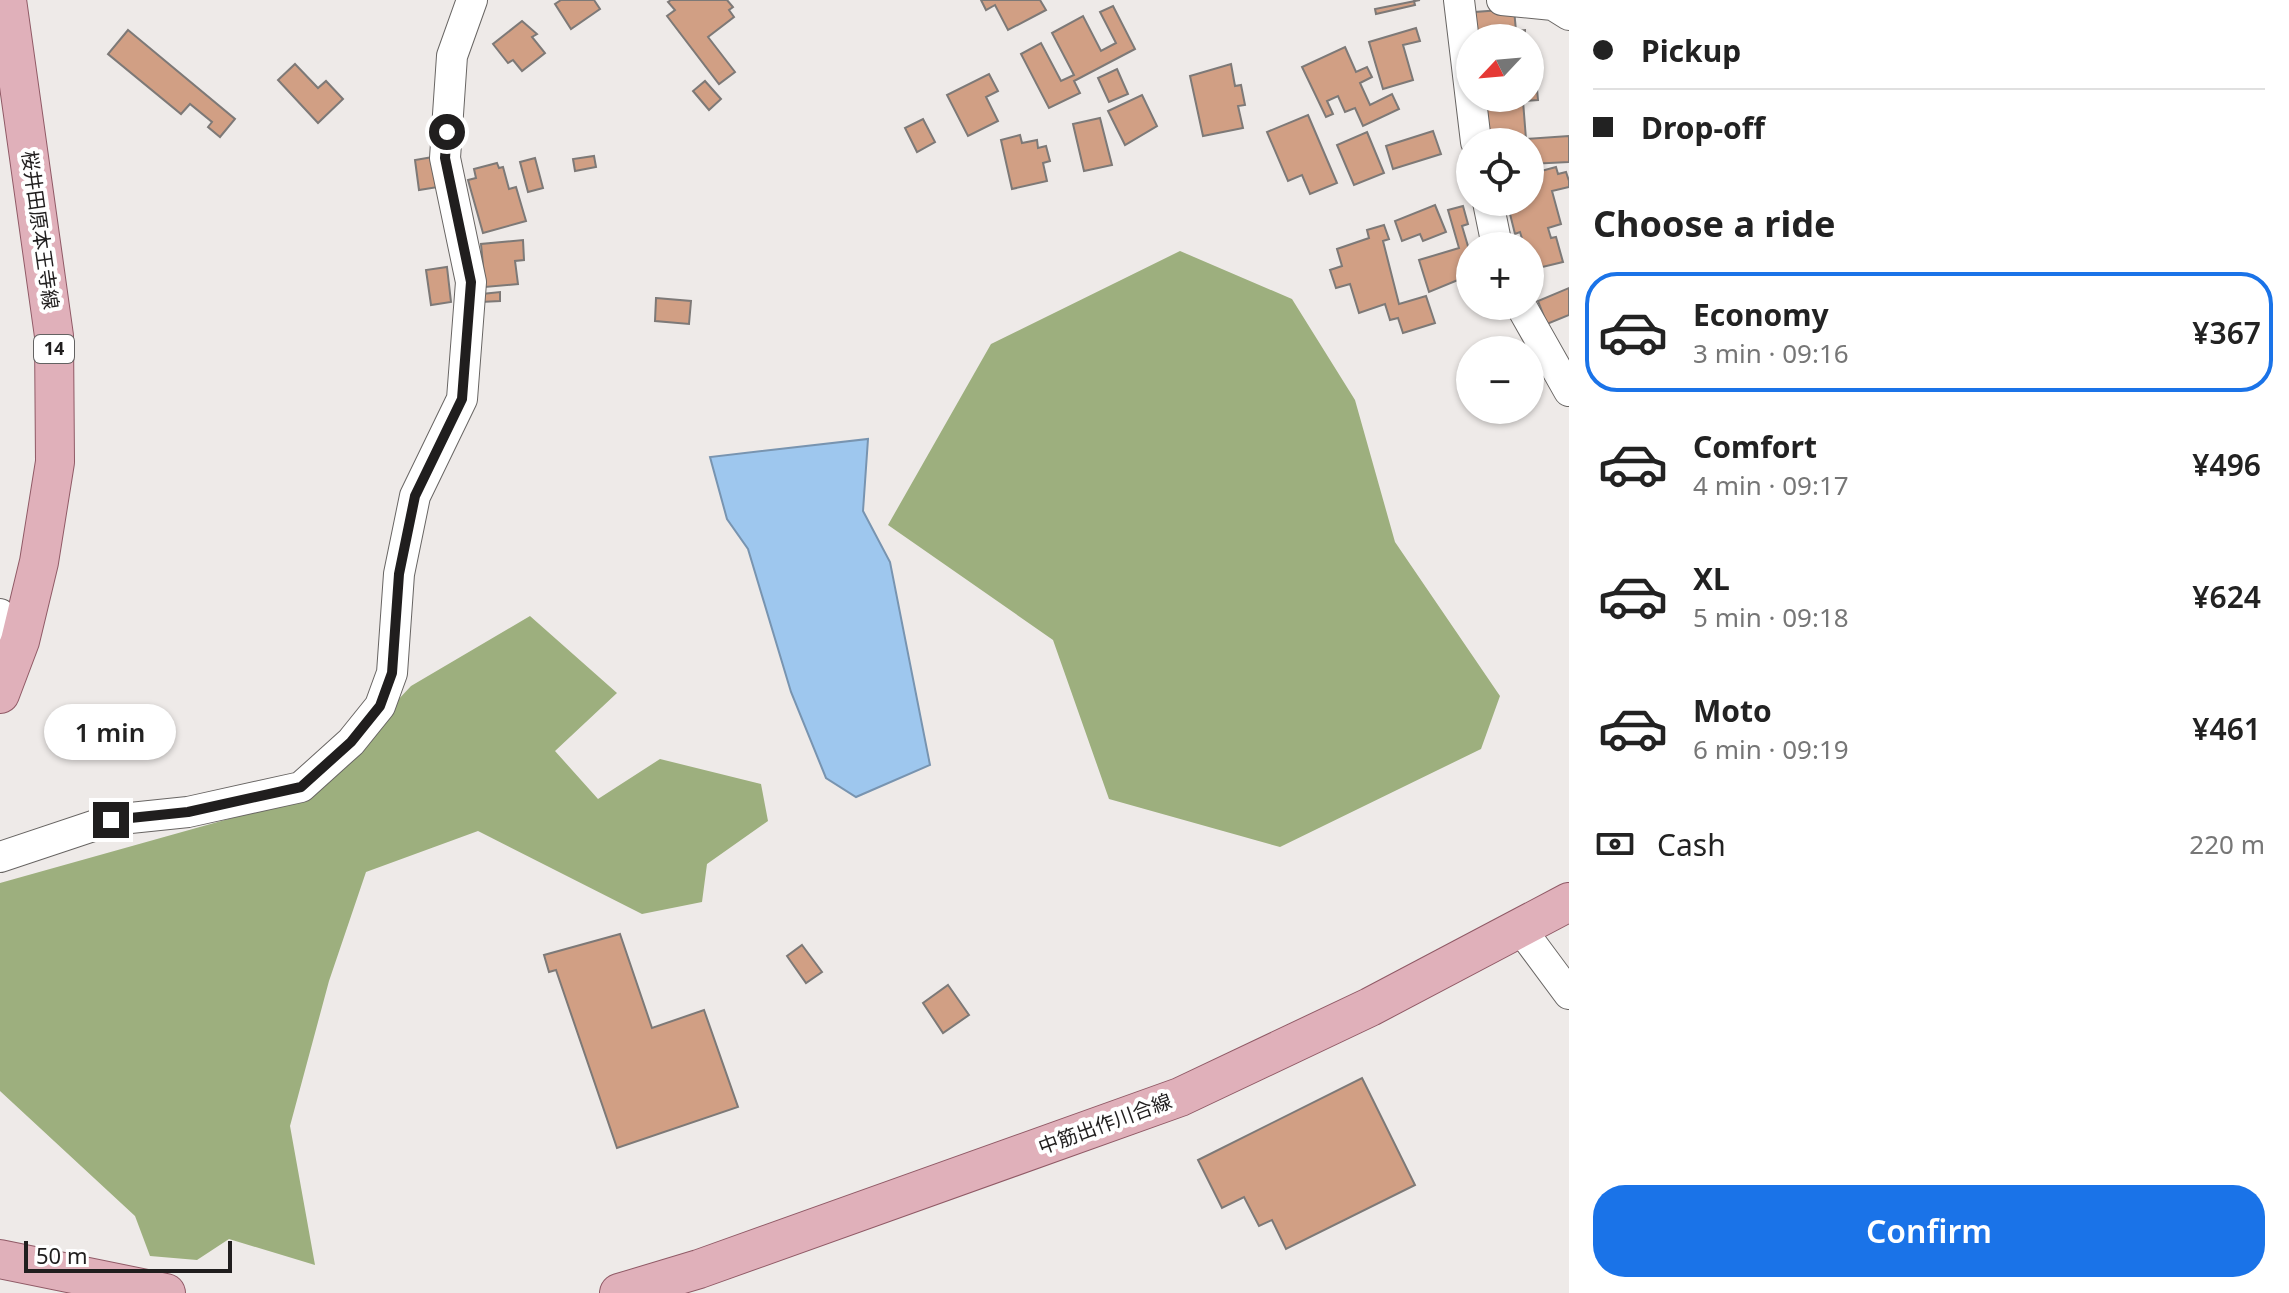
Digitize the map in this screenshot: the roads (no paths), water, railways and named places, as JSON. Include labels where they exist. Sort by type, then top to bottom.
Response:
[{"type":"main road","name":"桜井田原本王寺線","points":[[0,694],[10,628],[39,562],[55,462],[54,336],[7,0]]},
{"type":"main road","name":"中筋出作川合線","points":[[619,1293],[699,1269],[1180,1097],[1370,1007],[1569,902]]},
{"type":"main road","points":[[0,1259],[124,1289],[166,1293]]},
{"type":"street","points":[[0,857],[111,820],[188,812],[301,787],[351,742],[380,706],[392,673],[399,574],[415,496],[462,399],[471,282],[445,158],[452,56],[472,0]]},
{"type":"street","points":[[1459,0],[1474,128]]},
{"type":"street","points":[[1502,0],[1553,5],[1569,15]]},
{"type":"street","points":[[1529,320],[1569,391]]},
{"type":"street","points":[[1520,928],[1569,994]]},
{"type":"water","points":[[868,439],[863,511],[890,562],[930,765],[856,797],[826,778],[791,692],[748,549],[727,519],[710,457]]}]
